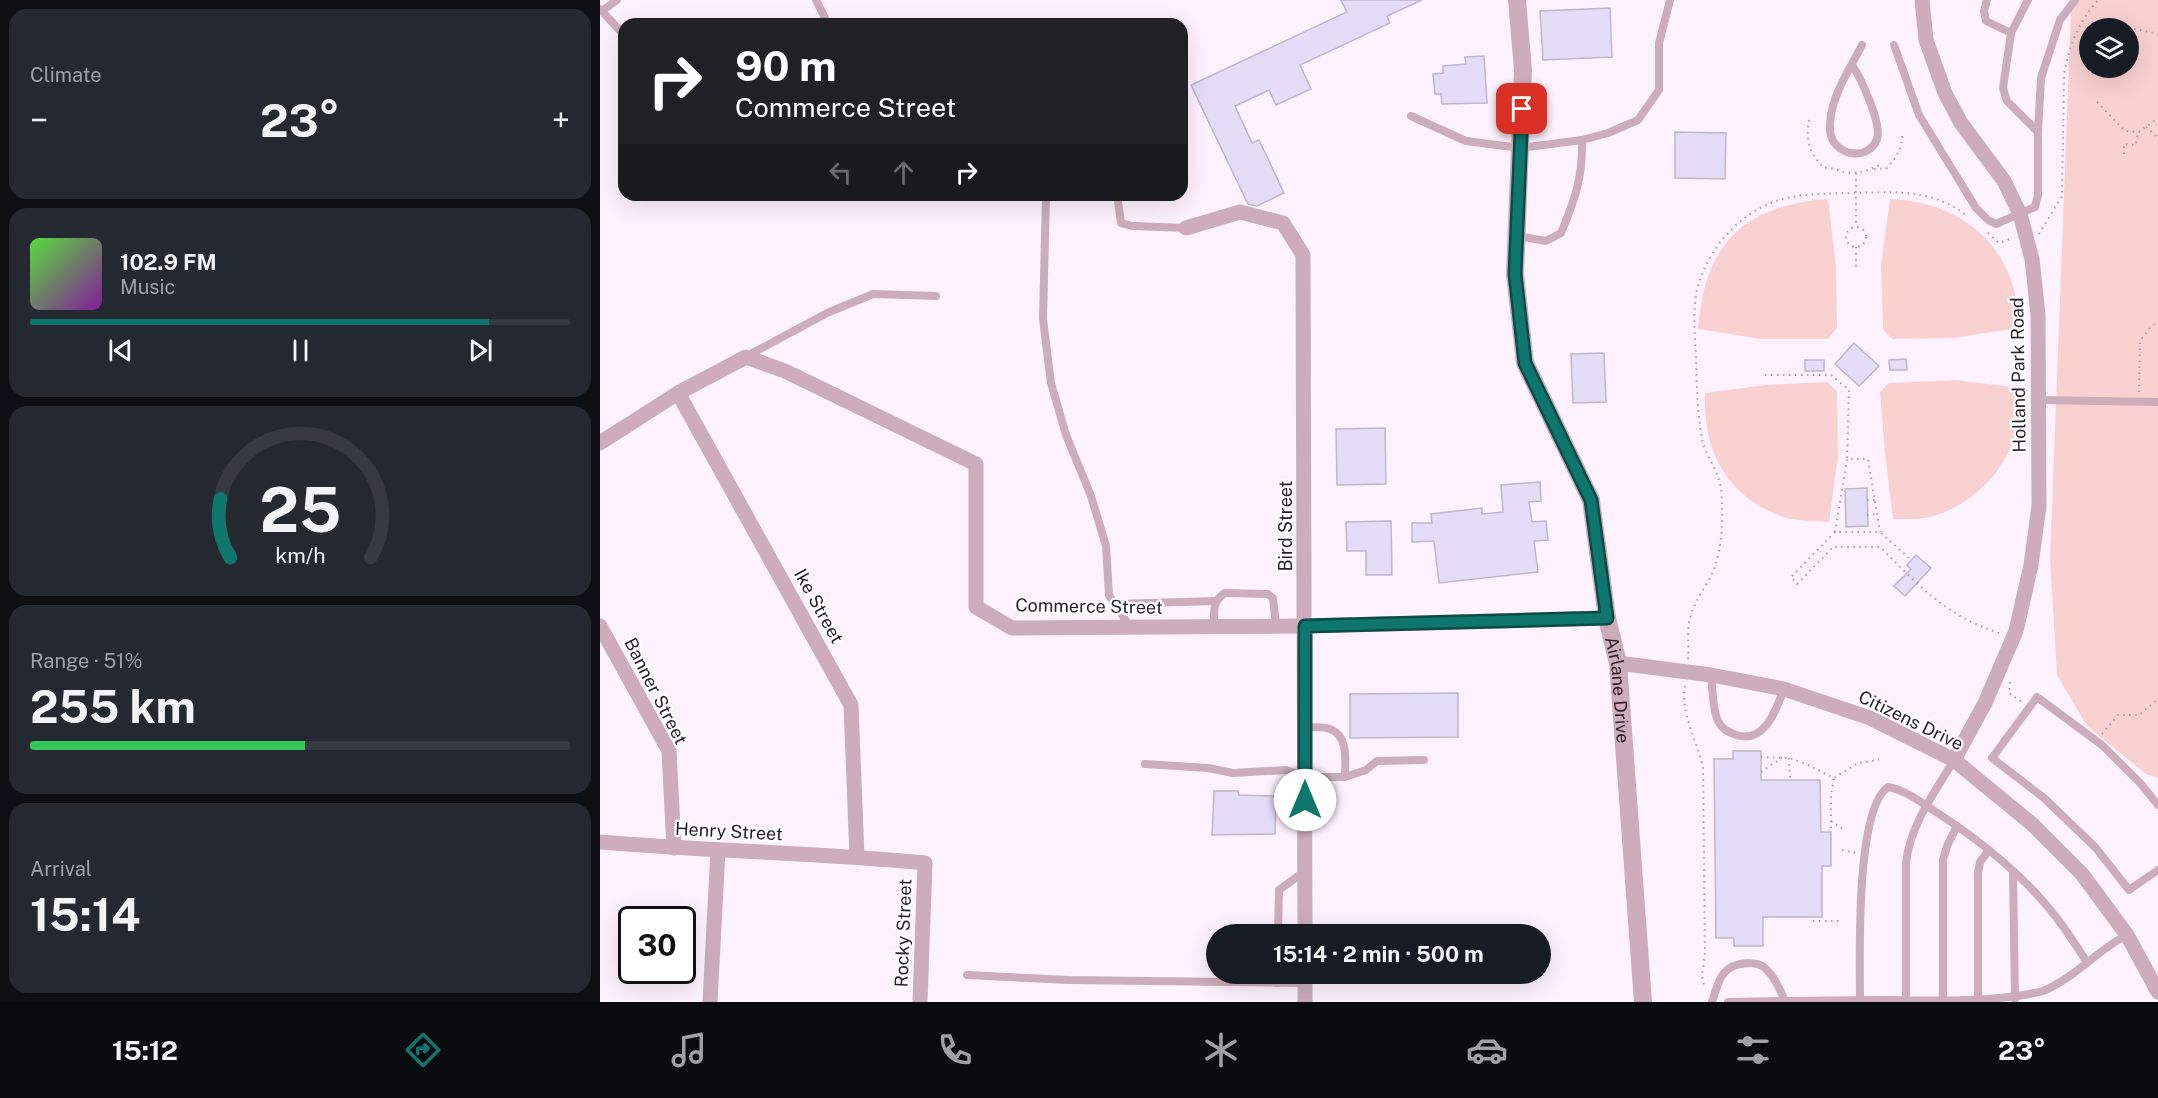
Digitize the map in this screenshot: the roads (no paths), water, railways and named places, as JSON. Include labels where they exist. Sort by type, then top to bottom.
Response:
[{"type":"street","name":"Airlane Drive","points":[[1517,0],[1523,70],[1515,274],[1525,363],[1591,500],[1607,618],[1618,663],[1643,1002]]},
{"type":"street","name":"Holland Park Road","points":[[1922,0],[1926,40],[1946,93],[1961,123],[2004,181],[2020,214],[2032,259],[2038,315],[2039,506],[2031,565],[2016,631],[1983,707],[1954,760]]},
{"type":"street","name":"Bird Street","points":[[1186,228],[1240,212],[1283,223],[1303,255],[1305,924]]},
{"type":"street","name":"Commerce Street","points":[[746,357],[785,371],[976,464],[976,607],[1012,628],[1305,626],[1607,618]]},
{"type":"street","points":[[600,443],[678,393],[746,357]]},
{"type":"street","name":"Ike Street","points":[[678,393],[851,705],[857,856]]},
{"type":"street","name":"Banner Street","points":[[600,626],[669,751],[674,848]]},
{"type":"street","name":"Citizens Drive","points":[[1618,663],[1711,675],[1784,689],[1870,718],[1954,760],[2032,824],[2082,874],[2127,935],[2158,992]]},
{"type":"street","name":"Henry Street","points":[[600,842],[674,848],[857,856]]},
{"type":"street","points":[[711,1002],[718,850]]},
{"type":"street","name":"Rocky Street","points":[[857,856],[925,863],[920,1002]]},
{"type":"street","points":[[1305,984],[1305,1002]]},
{"type":"lane","points":[[616,0],[601,10],[618,28]]},
{"type":"lane","points":[[816,0],[825,18]]},
{"type":"lane","points":[[1411,116],[1466,141],[1520,148],[1582,140],[1608,133],[1638,120],[1659,90],[1659,43],[1670,0]]},
{"type":"lane","points":[[1987,0],[1984,11],[1986,21],[2011,33]]},
{"type":"lane","points":[[2028,0],[2011,33],[2003,88],[2007,101],[2038,132]]},
{"type":"lane","points":[[1894,45],[1919,115],[1976,208],[1988,220],[1996,224],[2035,207],[2038,195],[2041,78],[2060,20],[2075,0]]},
{"type":"lane","points":[[1852,65],[1859,75],[1878,126],[1877,138],[1871,148],[1850,154],[1838,148],[1830,134],[1831,117],[1841,84],[1862,45]]},
{"type":"lane","points":[[1516,236],[1546,241],[1560,233],[1580,181],[1583,164],[1582,140]]},
{"type":"lane","points":[[1046,201],[1043,319],[1051,383],[1066,435],[1091,496],[1106,546],[1109,595],[1130,627]]},
{"type":"lane","points":[[1118,201],[1121,223],[1132,226],[1186,228]]},
{"type":"lane","points":[[746,357],[827,313],[873,294],[936,296]]},
{"type":"lane","points":[[2039,400],[2158,402]]},
{"type":"lane","points":[[1214,626],[1214,605],[1218,597],[1225,593],[1268,594],[1273,598],[1276,626]]},
{"type":"lane","points":[[1115,604],[1216,601]]},
{"type":"lane","points":[[1711,675],[1718,720],[1726,731],[1740,736],[1757,734],[1768,725],[1784,689]]},
{"type":"lane","points":[[2158,805],[2141,784],[2096,741],[2037,697],[1992,758],[2044,798],[2087,839],[2129,890],[2158,870]]},
{"type":"lane","points":[[1305,727],[1330,729],[1345,744],[1345,777]]},
{"type":"lane","points":[[1145,764],[1208,768],[1233,773],[1287,770],[1306,777],[1345,777],[1366,770],[1377,761],[1424,760]]},
{"type":"lane","points":[[1906,1000],[1908,845],[1927,806],[1954,760]]},
{"type":"lane","points":[[1860,1000],[1862,875],[1869,826],[1882,791],[1888,787],[1898,789],[1927,806],[1989,850],[2058,919],[2087,962]]},
{"type":"lane","points":[[1942,1001],[1943,860],[1947,846],[1958,826]]},
{"type":"lane","points":[[1978,1001],[1978,873],[1980,862],[1989,850]]},
{"type":"lane","points":[[1278,924],[1279,890],[1305,871]]},
{"type":"lane","points":[[2013,872],[2015,999]]},
{"type":"lane","points":[[1728,1002],[2007,1001],[2043,991],[2072,975],[2114,942],[2127,935]]},
{"type":"lane","points":[[1712,1002],[1721,976],[1732,965],[1750,963],[1763,966],[1773,976],[1785,1001]]},
{"type":"lane","points":[[967,975],[1069,980],[1206,982]]}]
